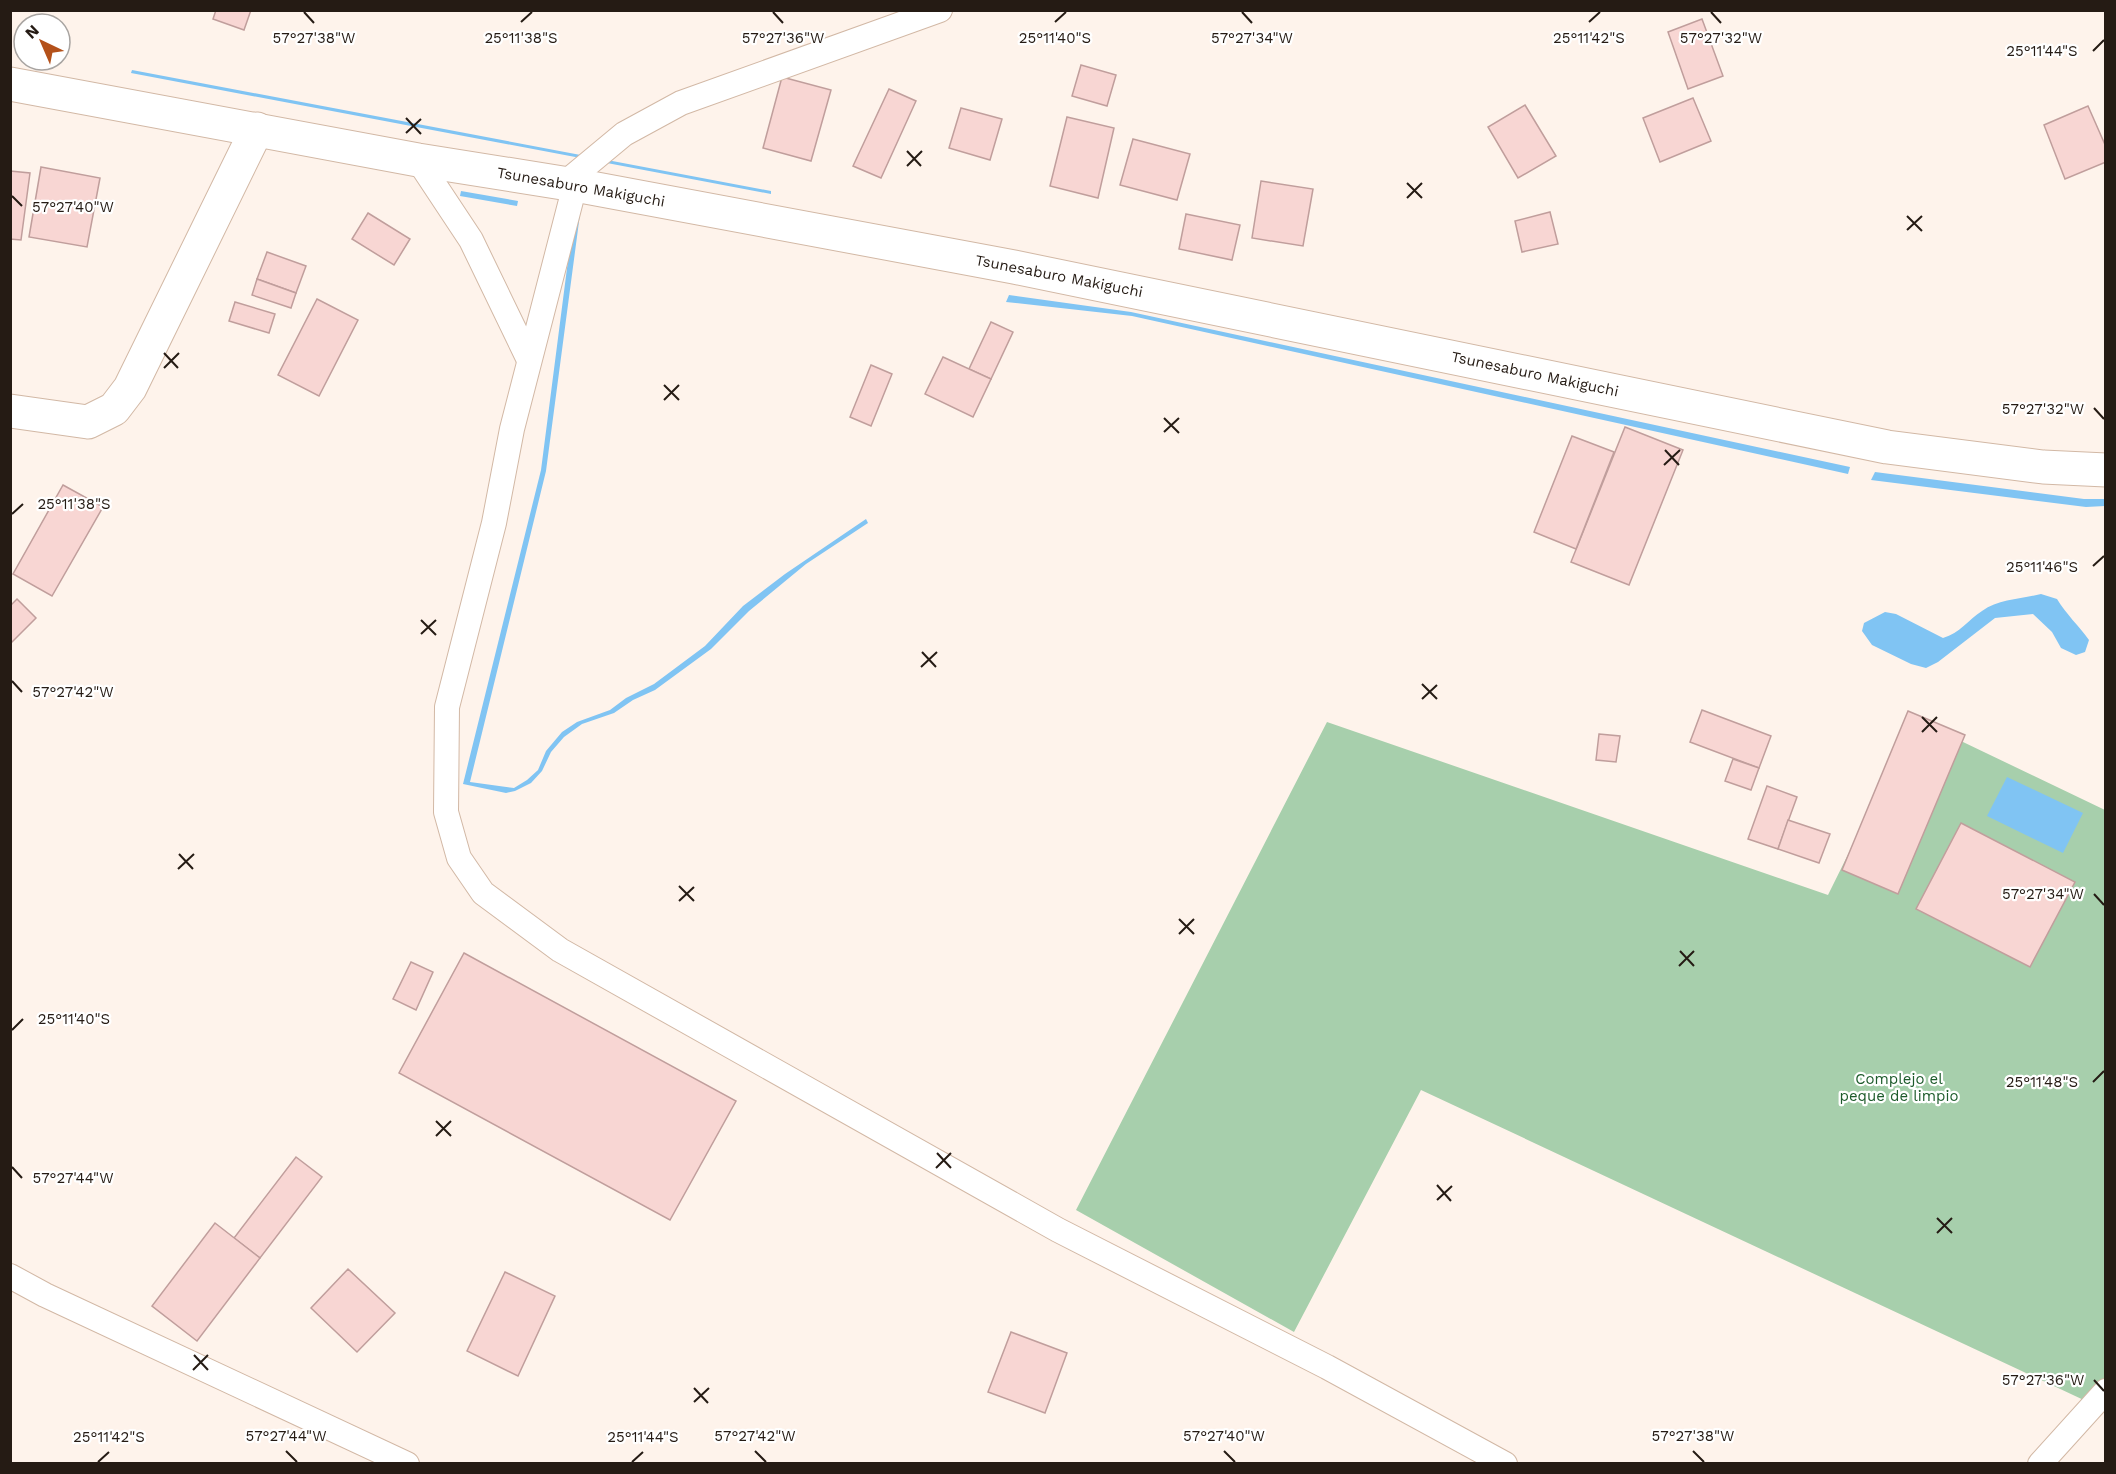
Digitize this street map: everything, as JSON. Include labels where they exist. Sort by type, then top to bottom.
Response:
[{"type":"street","name":"Tsunesaburo Makiguchi","points":[[10,84],[418,160],[570,184],[1014,267],[1887,447],[2043,467],[2106,470]]},
{"type":"street","points":[[10,411],[88,422],[114,409],[130,388],[257,129]]},
{"type":"lane","points":[[940,10],[681,103],[624,134],[570,184],[512,429],[494,523],[447,707],[446,812],[459,858],[483,893],[560,950],[1058,1230],[1327,1367],[1505,1464]]},
{"type":"lane","points":[[418,160],[471,240],[529,360]]},
{"type":"lane","points":[[10,1276],[45,1295],[407,1464]]},
{"type":"lane","points":[[2040,1464],[2106,1391]]},
{"type":"green space","name":"Complejo el peque de limpio","points":[[1915,719],[2105,810],[2105,1410],[1421,1090],[1294,1332],[1076,1210],[1327,722],[1828,895]]},
{"type":"water","points":[[132,70],[771,191],[771,194],[131,73]]},
{"type":"water","points":[[461,191],[518,201],[517,206],[460,196]]},
{"type":"water","points":[[574,214],[580,214],[546,471],[470,782],[514,788],[527,780],[538,770],[546,751],[562,732],[577,722],[610,710],[626,698],[654,684],[705,646],[743,606],[785,574],[866,519],[868,523],[806,564],[749,611],[711,649],[655,690],[633,700],[614,713],[582,724],[564,737],[551,752],[542,771],[531,783],[506,793],[463,784],[541,470]]},
{"type":"water","points":[[1009,295],[1131,312],[1850,467],[1848,474],[1132,316],[1006,302]]},
{"type":"water","points":[[1875,472],[2084,499],[2105,499],[2105,506],[2086,507],[1871,480]]},
{"type":"water","points":[[2041,594],[2057,599],[2089,640],[2085,652],[2076,655],[2061,648],[2052,632],[2033,614],[1995,618],[1938,662],[1926,668],[1911,664],[1872,645],[1862,631],[1864,623],[1885,612],[1896,614],[1943,638],[1954,633],[1989,607]]},
{"type":"water","points":[[2007,777],[2083,813],[2063,853],[1987,816]]},
{"type":"building","points":[[216,10],[251,10],[244,30],[213,19]]},
{"type":"building","points":[[1702,19],[1723,76],[1688,89],[1668,32]]},
{"type":"building","points":[[1081,65],[1116,75],[1107,106],[1072,96]]},
{"type":"building","points":[[782,77],[831,90],[811,161],[763,148]]},
{"type":"building","points":[[889,89],[916,101],[881,178],[853,166]]},
{"type":"building","points":[[1693,98],[1711,141],[1660,162],[1643,118]]},
{"type":"building","points":[[1525,105],[1556,156],[1518,178],[1488,127]]},
{"type":"building","points":[[2088,106],[2106,147],[2106,162],[2065,179],[2044,125]]},
{"type":"building","points":[[961,108],[1002,119],[990,160],[949,148]]},
{"type":"building","points":[[1067,117],[1114,128],[1098,198],[1050,186]]},
{"type":"building","points":[[1133,139],[1190,154],[1177,200],[1120,185]]},
{"type":"building","points":[[41,167],[100,178],[87,247],[29,237]]},
{"type":"building","points":[[10,171],[30,173],[21,240],[10,239]]},
{"type":"building","points":[[1261,181],[1313,189],[1303,246],[1252,238]]},
{"type":"building","points":[[1550,212],[1558,244],[1522,252],[1515,221]]},
{"type":"building","points":[[368,213],[410,239],[394,265],[352,239]]},
{"type":"building","points":[[1186,214],[1240,225],[1232,260],[1179,249]]},
{"type":"building","points":[[267,252],[306,266],[296,293],[257,279]]},
{"type":"building","points":[[257,279],[296,293],[291,308],[252,295]]},
{"type":"building","points":[[317,299],[358,320],[319,396],[278,375]]},
{"type":"building","points":[[235,302],[275,314],[269,333],[229,321]]},
{"type":"building","points":[[991,322],[1013,332],[991,379],[969,369]]},
{"type":"building","points":[[943,357],[991,379],[973,417],[925,394]]},
{"type":"building","points":[[871,365],[892,374],[871,426],[850,417]]},
{"type":"building","points":[[1625,427],[1683,450],[1629,585],[1571,562]]},
{"type":"building","points":[[1572,436],[1614,452],[1576,549],[1534,532]]},
{"type":"building","points":[[63,485],[103,507],[52,596],[13,574]]},
{"type":"building","points":[[17,599],[36,618],[10,644],[10,606]]},
{"type":"building","points":[[1702,710],[1771,736],[1759,768],[1690,742]]},
{"type":"building","points":[[1908,711],[1965,735],[1898,894],[1842,870]]},
{"type":"building","points":[[1599,734],[1620,736],[1616,762],[1596,760]]},
{"type":"building","points":[[1733,759],[1759,768],[1751,790],[1725,781]]},
{"type":"building","points":[[1767,786],[1797,797],[1778,849],[1748,839]]},
{"type":"building","points":[[1788,820],[1830,834],[1819,863],[1778,849]]},
{"type":"building","points":[[1961,823],[2075,882],[2030,967],[1916,909]]},
{"type":"building","points":[[464,953],[736,1101],[670,1220],[399,1073]]},
{"type":"building","points":[[411,962],[433,972],[416,1010],[393,999]]},
{"type":"building","points":[[296,1157],[322,1177],[260,1258],[234,1238]]},
{"type":"building","points":[[215,1223],[260,1258],[197,1341],[152,1306]]},
{"type":"building","points":[[348,1269],[395,1313],[357,1352],[311,1308]]},
{"type":"building","points":[[505,1272],[555,1296],[518,1376],[467,1351]]},
{"type":"building","points":[[1011,1332],[1067,1353],[1045,1413],[988,1392]]}]
